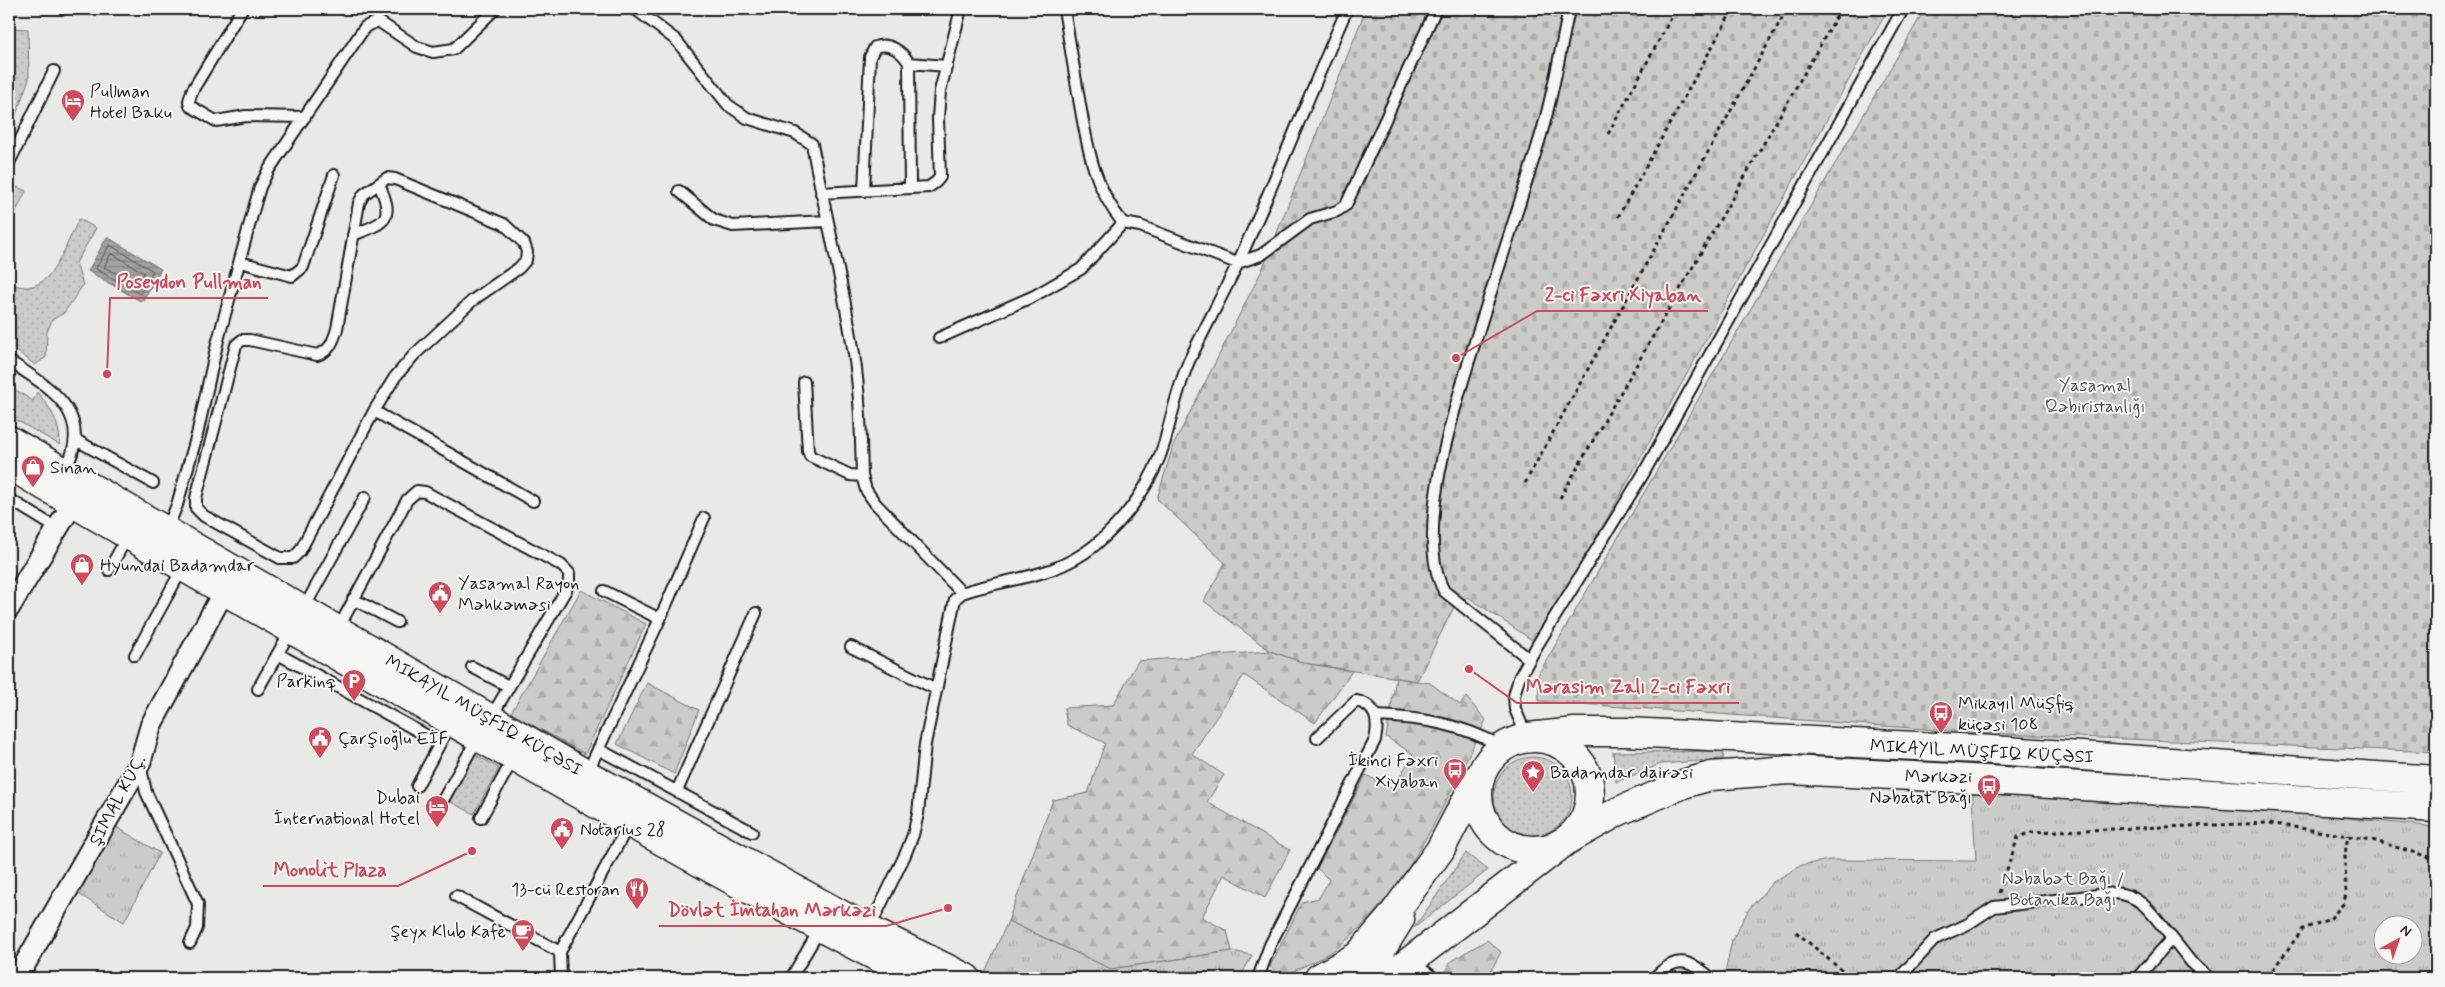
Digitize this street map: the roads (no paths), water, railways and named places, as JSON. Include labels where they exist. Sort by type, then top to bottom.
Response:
[{"type":"main road","points":[[9,440],[166,532],[297,620],[446,732],[484,728]]},
{"type":"main road","points":[[9,465],[224,591],[297,620],[337,631],[484,728],[586,774],[868,930],[966,978]]},
{"type":"main road","points":[[484,728],[514,757],[821,928],[919,978]]},
{"type":"main road","points":[[1393,975],[1440,850],[1483,768],[1494,753],[1516,742],[1575,732],[1655,734],[1978,749],[2436,780]]},
{"type":"main road","points":[[1393,975],[1566,841],[1580,828],[1588,811],[1591,793],[1587,774],[1578,758],[1564,746],[1546,739],[1516,742]]},
{"type":"main road","points":[[1483,768],[1478,786],[1478,804],[1484,822],[1496,837],[1512,846],[1531,851],[1549,849],[1619,811],[1686,783],[1711,776],[1789,770],[1955,778],[2436,808]]},
{"type":"main road","points":[[1320,978],[1345,965],[1371,943],[1440,850]]},
{"type":"street","points":[[9,608],[73,503]]},
{"type":"street","name":"ŞIMAL KÜÇ.","points":[[17,978],[140,763],[151,725],[224,591]]},
{"type":"lane","points":[[242,9],[192,91],[189,101],[190,106],[216,121],[246,116],[305,117]]},
{"type":"lane","points":[[166,532],[177,504],[196,435],[217,344],[260,187],[268,171],[365,28],[378,20],[417,47],[433,52],[454,49],[495,9]]},
{"type":"lane","points":[[636,9],[676,40],[728,105],[747,118],[796,133],[812,144],[827,221],[835,249],[854,356],[862,476],[866,490],[875,503],[962,593]]},
{"type":"lane","points":[[821,193],[929,187],[940,177],[938,118],[940,91],[961,9]]},
{"type":"lane","points":[[1064,9],[1090,160],[1105,196],[1123,223],[1140,226],[1237,263],[1261,255],[1310,219],[1346,205],[1436,9]]},
{"type":"lane","points":[[868,930],[905,855],[913,834],[918,814],[925,744],[953,605],[962,593],[1054,570],[1073,562],[1106,534],[1138,499],[1153,473],[1162,450],[1176,396],[1189,363],[1237,263],[1347,9]]},
{"type":"lane","points":[[1529,659],[1444,591],[1437,578],[1434,548],[1435,514],[1440,472],[1451,421],[1540,137],[1569,9]]},
{"type":"lane","points":[[1376,716],[1417,717],[1516,742],[1514,696],[1519,678],[1529,659],[1642,476],[1903,9]]},
{"type":"lane","points":[[864,191],[871,52],[875,47],[886,45],[900,52],[909,63],[910,188]]},
{"type":"lane","points":[[909,63],[947,66]]},
{"type":"lane","points":[[9,162],[54,71]]},
{"type":"lane","points":[[240,262],[292,276],[297,273],[303,267],[334,175]]},
{"type":"lane","points":[[387,178],[395,179],[485,214],[504,224],[524,243],[527,252],[526,260],[519,268],[473,300],[414,355],[395,377],[374,411],[300,551],[292,558],[280,558],[204,516],[196,508],[196,498],[213,439],[236,345],[242,340],[250,340],[317,355],[324,353],[333,344],[353,235],[358,203],[364,194],[387,178]]},
{"type":"lane","points":[[353,235],[377,225],[387,212],[388,204],[379,184]]},
{"type":"lane","points":[[679,191],[714,220],[733,226],[827,221]]},
{"type":"lane","points":[[939,338],[1034,296],[1081,269],[1123,223]]},
{"type":"lane","points":[[9,361],[57,394],[67,408],[76,440],[73,456],[64,473]]},
{"type":"lane","points":[[804,382],[808,451],[810,456],[850,476],[862,476]]},
{"type":"lane","points":[[374,411],[533,501]]},
{"type":"lane","points":[[196,435],[213,439]]},
{"type":"lane","points":[[76,440],[153,483]]},
{"type":"lane","points":[[337,631],[407,500],[417,491],[425,492],[561,565],[569,573],[566,590],[508,686],[443,800]]},
{"type":"lane","points":[[258,689],[365,497]]},
{"type":"lane","points":[[9,499],[58,529]]},
{"type":"lane","points":[[586,774],[660,619],[704,518]]},
{"type":"lane","points":[[109,570],[128,536]]},
{"type":"lane","points":[[135,655],[183,568]]},
{"type":"lane","points":[[604,591],[660,619]]},
{"type":"lane","points":[[353,599],[397,622]]},
{"type":"lane","points":[[677,791],[756,613]]},
{"type":"lane","points":[[851,647],[936,689]]},
{"type":"lane","points":[[278,654],[446,732],[418,786]]},
{"type":"lane","points":[[472,667],[508,686]]},
{"type":"lane","points":[[1258,978],[1270,945],[1375,740],[1378,726],[1376,716],[1364,702],[1356,701],[1317,738]]},
{"type":"lane","points":[[598,749],[752,832]]},
{"type":"lane","points":[[482,818],[514,757]]},
{"type":"lane","points":[[140,763],[146,792],[198,904],[198,928],[190,942]]},
{"type":"lane","points":[[561,978],[560,952],[630,823]]},
{"type":"lane","points":[[1899,978],[1935,939],[1968,924],[1994,907],[2115,893],[2128,894],[2138,898],[2191,962],[2209,978]]},
{"type":"lane","points":[[456,896],[560,952]]},
{"type":"lane","points":[[791,978],[821,928]]},
{"type":"lane","points":[[2137,978],[2172,938]]},
{"type":"lane","points":[[1654,978],[1668,964],[1678,963],[1695,966],[1711,978]]},
{"type":"lane","points":[[1393,975],[1434,978]]},
{"type":"water","points":[[107,237],[161,269],[142,302],[88,271]]},
{"type":"place","name":"Pullman Hotel Baku","points":[[73,122]]},
{"type":"place","name":"2-ci Fəxri Xiyaban","points":[[1456,358]]},
{"type":"place","name":"Poseydon Pullman","points":[[107,374]]},
{"type":"place","name":"Sinan","points":[[33,488]]},
{"type":"place","name":"Hyundai Badamdar","points":[[82,586]]},
{"type":"place","name":"Yasamal Rayon Məhkəməsi","points":[[440,614]]},
{"type":"place","name":"Mərasim Zalı 2-ci Fəxri","points":[[1469,669]]},
{"type":"place","name":"Parkinq","points":[[354,702]]},
{"type":"place","name":"Mikayıl Müşfiq küçəsi 108","points":[[1941,734]]},
{"type":"place","name":"Çarşıoğlu EİF","points":[[320,759]]},
{"type":"place","name":"İkinci Fəxri Xiyaban","points":[[1455,791]]},
{"type":"place","name":"Badamdar dairəsi","points":[[1533,793]]},
{"type":"place","name":"Mərkəzi Nəbatat Bağı","points":[[1989,807]]},
{"type":"place","name":"Dubai İnternational Hotel","points":[[437,828]]},
{"type":"place","name":"Notarius 28","points":[[562,850]]},
{"type":"place","name":"Monolit Plaza","points":[[472,851]]},
{"type":"place","name":"Dövlət İmtahan Mərkəzi","points":[[948,908]]},
{"type":"place","name":"13-cü Restoran","points":[[637,910]]},
{"type":"place","name":"Şeyx Klub Kafe","points":[[523,952]]},
{"type":"park label","name":"Yasamal Qəbiristanlığı","points":[[2095,395]]},
{"type":"park label","name":"Nəbabət Bağı / Botanika Bağı","points":[[2063,888]]}]
